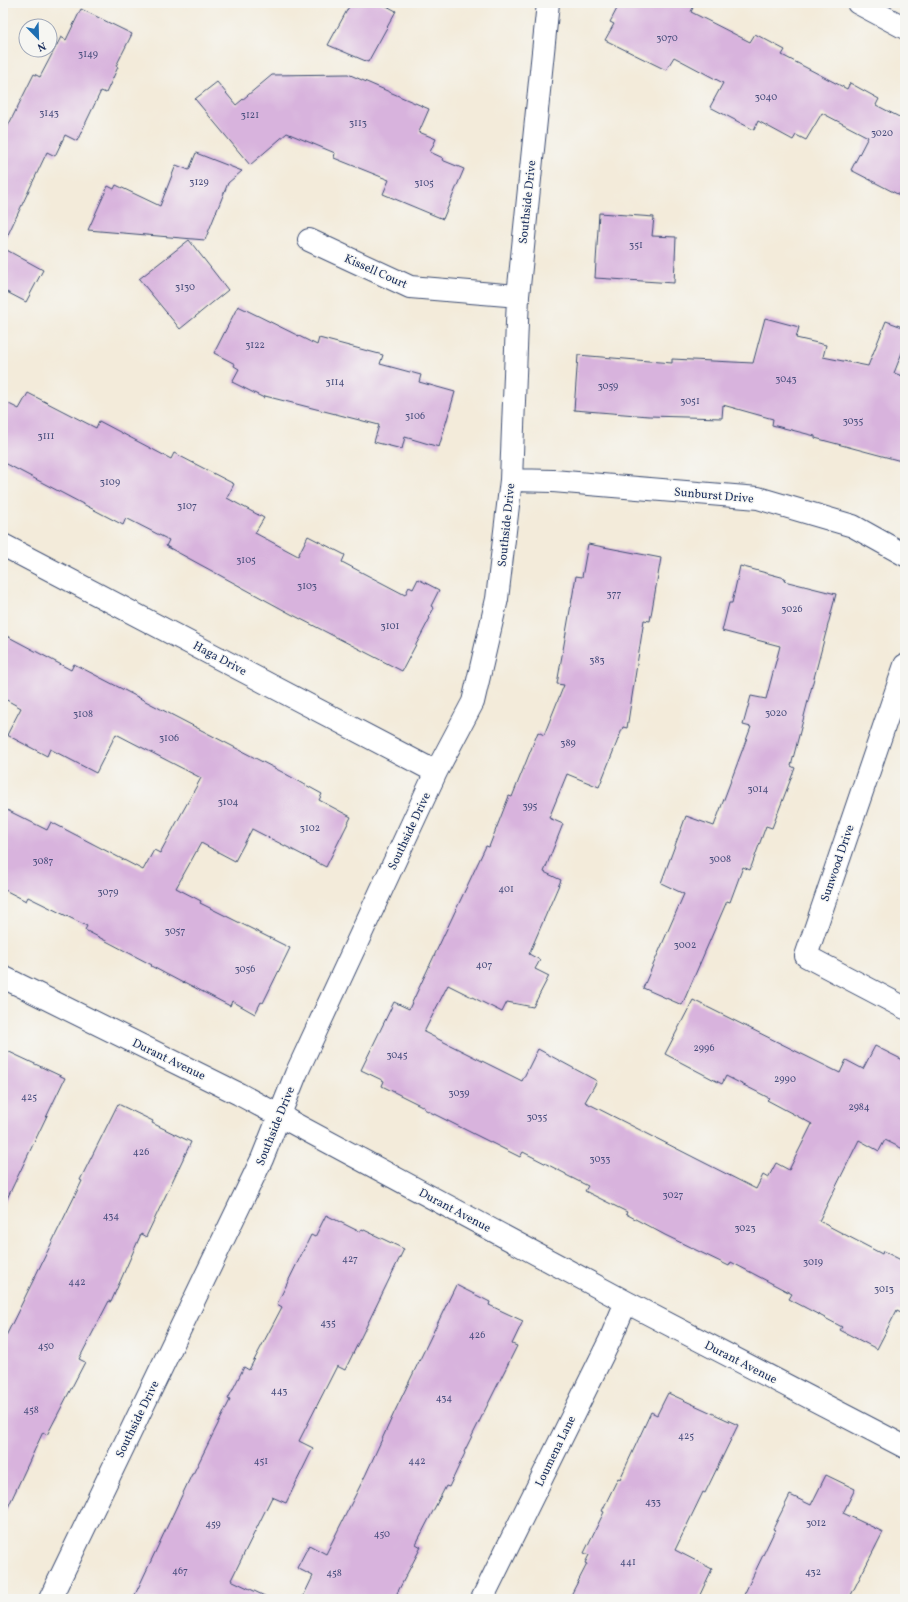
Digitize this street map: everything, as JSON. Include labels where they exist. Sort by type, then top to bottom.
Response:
[{"type":"street","name":"Southside Drive","points":[[50,1599],[262,1159],[296,1074],[436,772],[473,702],[497,599],[511,480],[518,296],[548,3]]},
{"type":"street","points":[[858,3],[905,28]]},
{"type":"street","name":"Kissell Court","points":[[309,240],[410,287],[518,296]]},
{"type":"street","name":"Sunburst Drive","points":[[511,480],[553,481],[758,498],[853,526],[905,555]]},
{"type":"street","name":"Haga Drive","points":[[3,545],[436,772]]},
{"type":"street","name":"Sunwood Drive","points":[[905,664],[806,956],[905,1008]]},
{"type":"street","name":"Durant Avenue","points":[[3,977],[239,1094],[626,1302],[905,1447]]},
{"type":"street","name":"Loumena Lane","points":[[482,1599],[610,1340],[626,1302]]},
{"type":"building","points":[[351,3],[381,3],[396,11],[368,62],[328,45]]},
{"type":"building","points":[[620,3],[695,3],[691,12],[750,42],[755,34],[785,50],[782,55],[847,89],[850,83],[879,99],[876,105],[905,120],[905,198],[851,170],[868,137],[822,113],[806,140],[796,135],[793,140],[758,121],[754,130],[710,107],[723,83],[674,57],[666,70],[605,40],[614,24],[610,22]]},
{"type":"building","points":[[81,9],[132,34],[116,66],[118,67],[106,93],[101,91],[77,141],[65,135],[55,156],[47,152],[3,245],[3,136],[34,74],[40,77],[50,58],[58,58],[58,43],[61,37],[66,40]]},
{"type":"building","points":[[348,74],[429,109],[419,132],[436,139],[430,152],[443,158],[442,160],[464,169],[443,219],[383,194],[389,180],[334,158],[335,153],[287,133],[250,165],[195,99],[217,82],[236,105],[272,75]]},
{"type":"building","points":[[196,153],[242,171],[228,183],[205,240],[88,230],[108,186],[114,189],[116,185],[160,206],[176,165],[189,170]]},
{"type":"building","points":[[599,213],[654,217],[652,236],[676,237],[674,283],[595,278]]},
{"type":"building","points":[[189,240],[228,290],[180,329],[139,279]]},
{"type":"building","points":[[3,248],[43,270],[26,302],[3,290]]},
{"type":"building","points":[[238,306],[317,345],[319,338],[383,355],[380,364],[421,375],[419,382],[455,392],[439,447],[405,437],[402,449],[374,442],[379,425],[265,396],[264,398],[232,382],[239,369],[234,366],[235,364],[214,353]]},
{"type":"building","points":[[765,318],[799,327],[796,338],[826,345],[823,357],[868,366],[886,321],[905,328],[905,345],[894,373],[905,377],[905,462],[772,425],[773,419],[723,405],[722,418],[649,416],[574,410],[578,355],[672,363],[672,359],[753,363]]},
{"type":"building","points":[[28,393],[96,428],[99,421],[171,459],[174,453],[234,484],[227,498],[264,518],[255,533],[298,556],[308,536],[345,555],[342,562],[405,595],[409,587],[413,589],[418,579],[439,590],[431,606],[434,608],[429,617],[430,618],[402,671],[291,614],[166,546],[169,540],[126,518],[123,525],[3,462],[3,401],[19,409]]},
{"type":"building","points":[[588,544],[661,558],[650,621],[644,620],[627,728],[623,727],[599,787],[567,774],[549,818],[563,824],[544,872],[561,880],[529,954],[540,960],[535,969],[549,976],[533,1007],[507,1002],[502,1012],[448,985],[424,1032],[522,1081],[538,1049],[597,1081],[585,1102],[756,1189],[763,1175],[768,1178],[776,1163],[789,1170],[812,1124],[767,1100],[769,1098],[726,1076],[722,1084],[665,1054],[693,1000],[840,1073],[846,1060],[863,1069],[875,1046],[905,1061],[905,1150],[885,1140],[879,1151],[859,1140],[819,1221],[882,1254],[883,1251],[905,1262],[905,1314],[897,1310],[877,1349],[840,1330],[842,1327],[789,1299],[792,1294],[731,1262],[729,1266],[665,1235],[626,1214],[627,1212],[585,1191],[588,1186],[566,1174],[523,1152],[520,1157],[424,1109],[424,1107],[382,1086],[384,1081],[361,1070],[394,1002],[409,1009],[486,846],[489,847],[509,796],[512,797],[538,732],[544,735],[564,685],[557,684],[576,576],[582,577]]},
{"type":"building","points":[[740,566],[785,578],[784,581],[836,594],[791,766],[795,768],[772,828],[766,826],[750,870],[743,867],[730,902],[727,901],[682,1005],[643,988],[684,894],[661,883],[686,816],[714,826],[751,727],[743,725],[751,696],[766,699],[780,646],[722,631],[729,603],[732,603]]},
{"type":"building","points":[[3,634],[71,670],[74,664],[282,772],[322,794],[319,800],[351,817],[326,867],[252,829],[235,861],[201,843],[176,888],[201,901],[200,903],[290,948],[263,1003],[261,1002],[255,1014],[232,1001],[230,1006],[184,982],[183,983],[85,930],[87,926],[28,897],[26,901],[3,889],[3,808],[47,830],[51,822],[143,870],[154,850],[160,853],[201,778],[116,734],[96,773],[50,749],[47,756],[7,735],[21,708],[3,698]]},
{"type":"building","points":[[3,1049],[65,1078],[3,1207]]},
{"type":"building","points":[[118,1104],[191,1142],[146,1237],[141,1234],[111,1302],[109,1301],[79,1359],[85,1362],[47,1435],[43,1432],[3,1518],[3,1342]]},
{"type":"building","points":[[326,1215],[360,1232],[362,1229],[404,1249],[345,1370],[337,1366],[299,1441],[313,1448],[286,1503],[272,1497],[231,1580],[271,1599],[133,1599],[192,1474],[230,1400],[228,1399],[244,1367],[249,1370],[282,1307],[277,1304],[311,1235],[315,1237]]},
{"type":"building","points":[[456,1285],[490,1302],[489,1305],[523,1321],[512,1344],[517,1346],[464,1452],[465,1453],[449,1487],[446,1486],[416,1544],[421,1547],[394,1599],[302,1599],[313,1576],[297,1568],[309,1545],[326,1554],[366,1474]]},
{"type":"building","points":[[668,1393],[738,1425],[675,1550],[712,1569],[698,1599],[569,1599],[587,1564],[585,1563],[589,1555],[584,1553],[604,1512],[602,1511],[618,1478],[620,1479],[651,1412],[657,1415]]},
{"type":"building","points":[[826,1475],[855,1489],[843,1513],[883,1532],[849,1599],[742,1599],[790,1495],[811,1505]]}]
